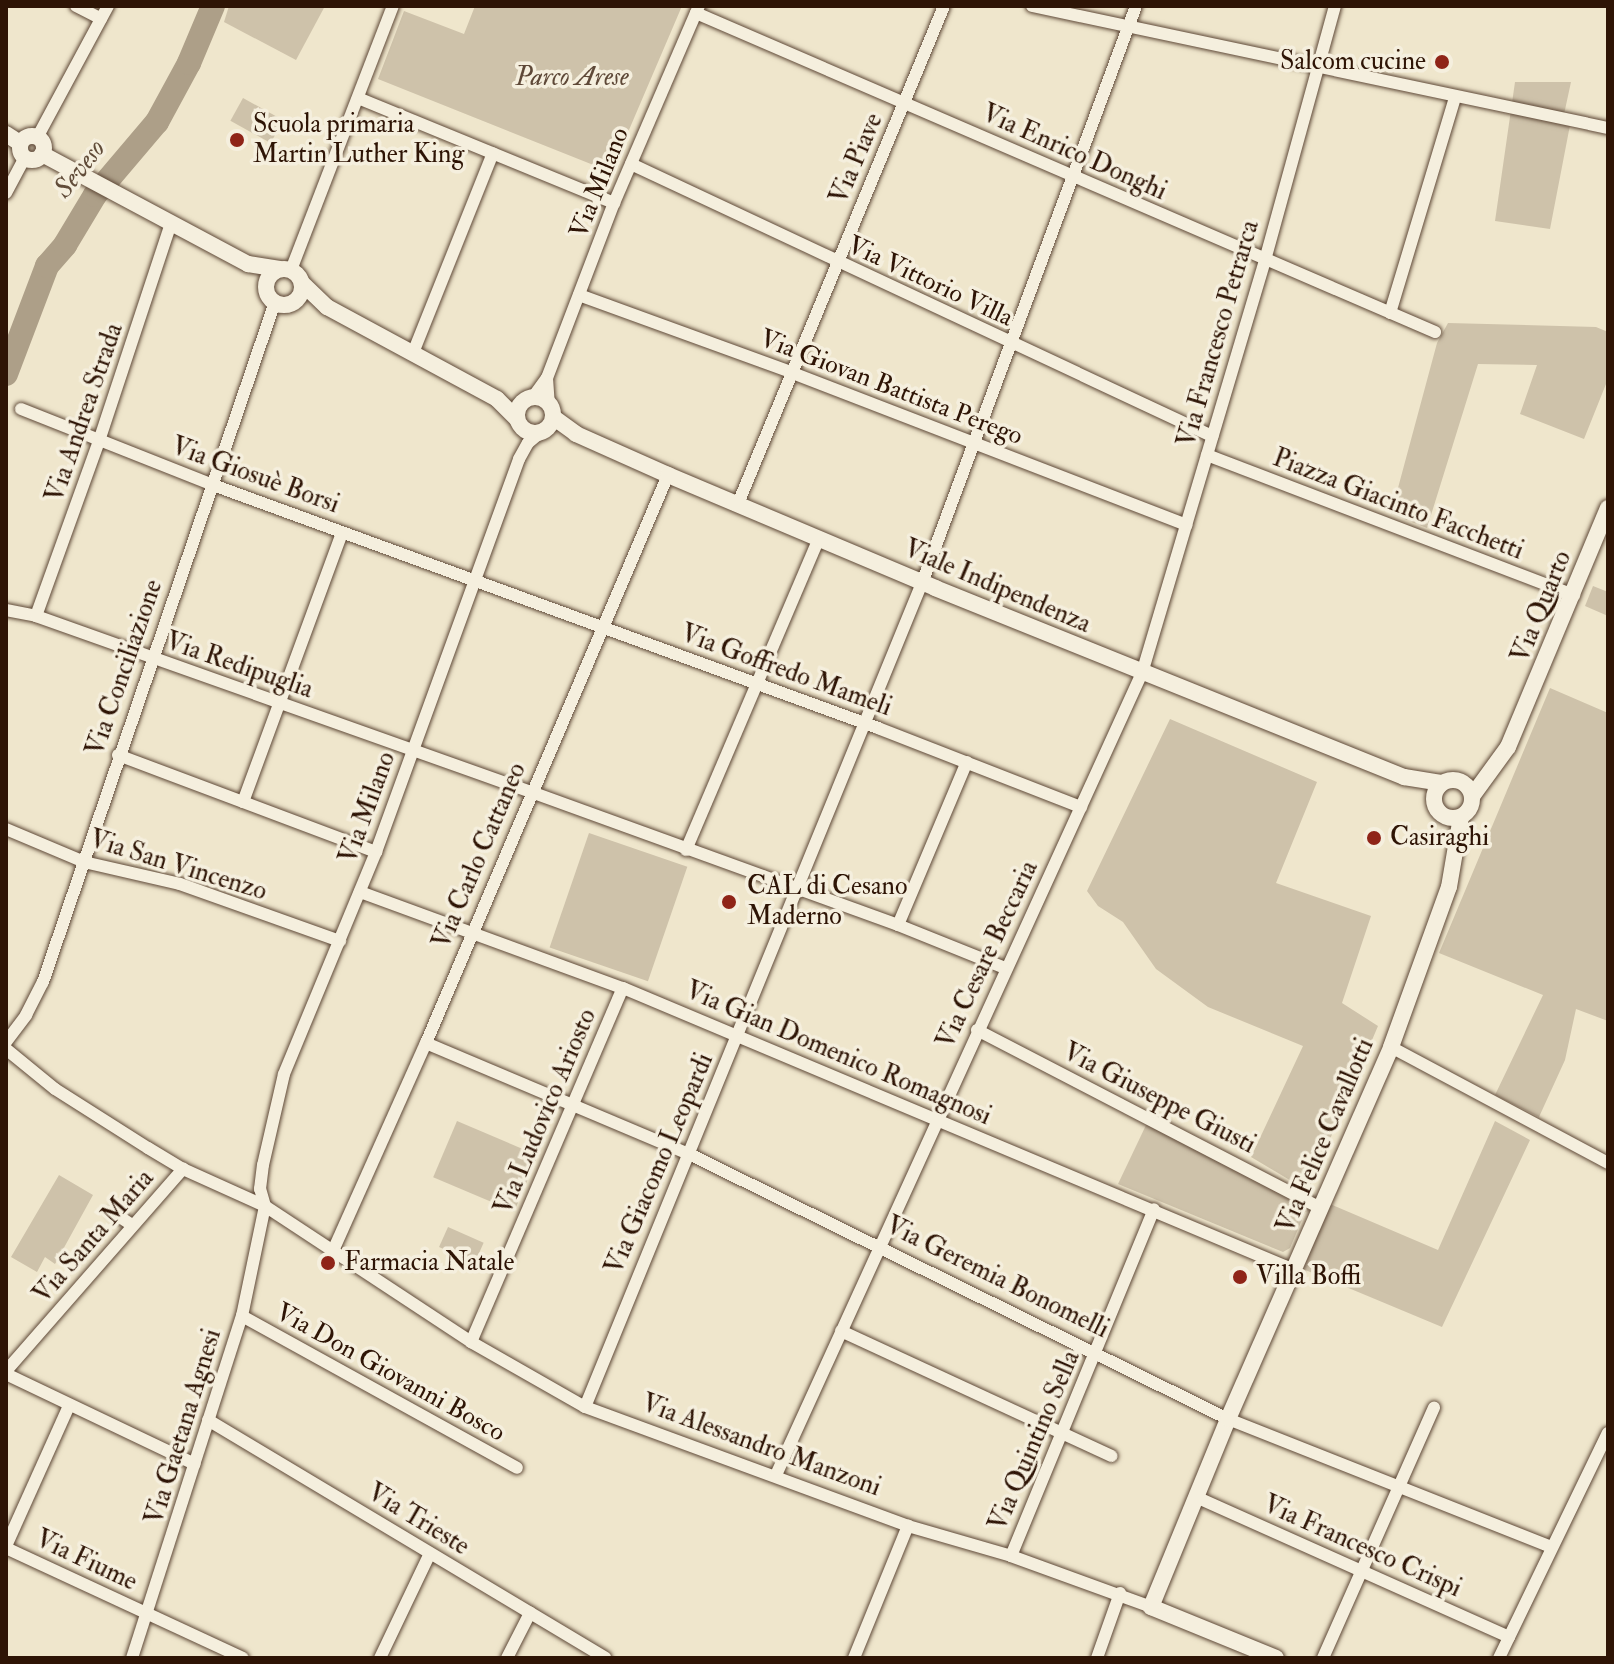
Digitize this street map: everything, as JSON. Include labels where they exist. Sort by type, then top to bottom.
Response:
[{"type":"street","points":[[76,6],[101,19]]},
{"type":"street","points":[[6,193],[28,136],[38,136],[108,6]]},
{"type":"street","points":[[292,303],[301,295],[291,274],[393,6]]},
{"type":"street","name":"Via Piave","points":[[737,506],[944,6]]},
{"type":"street","points":[[1032,6],[1608,128]]},
{"type":"street","name":"Via Giacomo Leopardi","points":[[585,1407],[922,583],[1075,179],[1136,6]]},
{"type":"street","name":"Via Francesco Petrarca","points":[[1142,673],[1265,260],[1335,6]]},
{"type":"street","name":"Via Enrico Donghi","points":[[697,9],[1075,179],[1435,332]]},
{"type":"street","name":"Via Milano","points":[[528,399],[547,378],[614,203],[697,9]]},
{"type":"street","points":[[358,98],[614,203]]},
{"type":"street","points":[[1390,313],[1455,98]]},
{"type":"street","points":[[23,148],[95,182],[248,264],[291,274],[327,307],[497,399],[528,432],[547,421],[528,399],[497,399]]},
{"type":"street","points":[[413,353],[493,153]]},
{"type":"street","name":"Via Vittorio Villa","points":[[631,164],[1212,436]]},
{"type":"street","name":"Via Andrea Strada","points":[[36,616],[99,441],[171,223]]},
{"type":"street","points":[[248,264],[270,296],[292,303],[327,307]]},
{"type":"street","points":[[270,296],[270,275],[291,274]]},
{"type":"street","name":"Via Giovan Battista Perego","points":[[579,295],[790,372],[1186,525]]},
{"type":"street","name":"Via Conciliazione","points":[[6,1042],[38,994],[213,485],[270,296]]},
{"type":"street","name":"Via Milano","points":[[265,1206],[260,1189],[281,1083],[376,852],[521,455],[547,421],[547,378]]},
{"type":"street","points":[[517,419],[528,399]]},
{"type":"street","name":"Via Giosuè Borsi","points":[[21,409],[213,485],[475,579]]},
{"type":"street","name":"Viale Indipendenza","points":[[547,421],[737,506],[1142,673],[1404,777],[1442,783]]},
{"type":"street","name":"Piazza Giacinto Facchetti","points":[[1207,455],[1574,595]]},
{"type":"street","name":"Via Carlo Cattaneo","points":[[332,1253],[426,1043],[668,475]]},
{"type":"street","name":"Via Quarto","points":[[1473,795],[1502,757],[1574,595],[1608,508]]},
{"type":"street","points":[[243,802],[342,533]]},
{"type":"street","points":[[686,850],[819,538]]},
{"type":"street","name":"Via Goffredo Mameli","points":[[475,579],[1081,807]]},
{"type":"street","name":"Via Redipuglia","points":[[6,610],[36,616],[531,792],[898,925],[1005,968]]},
{"type":"street","name":"Via Cesare Beccaria","points":[[776,1475],[1142,673]]},
{"type":"street","name":"Via Quarto","points":[[1460,781],[1485,766],[1515,723]]},
{"type":"street","points":[[118,755],[376,852]]},
{"type":"street","points":[[898,925],[967,762]]},
{"type":"street","name":"Viale Indipendenza","points":[[1404,777],[1434,800]]},
{"type":"street","points":[[1460,781],[1473,795],[1471,808],[1461,817],[1443,815],[1434,800],[1442,783],[1460,781]]},
{"type":"street","name":"Via Felice Cavallotti","points":[[1443,815],[1451,833],[1455,856]]},
{"type":"street","name":"Via Felice Cavallotti","points":[[1151,1607],[1228,1419],[1391,1047],[1449,887],[1461,817]]},
{"type":"street","name":"Via San Vincenzo","points":[[6,829],[84,862],[180,884],[340,941]]},
{"type":"street","name":"Via Gian Domenico Romagnosi","points":[[360,892],[623,988],[1294,1270]]},
{"type":"street","name":"Via Ludovico Ariosto","points":[[471,1342],[623,988]]},
{"type":"street","name":"Via Giuseppe Giusti","points":[[977,1030],[1320,1208]]},
{"type":"street","name":"Via Geremia Bonomelli","points":[[426,1043],[687,1153],[1097,1351],[1228,1419],[1552,1547]]},
{"type":"street","points":[[1391,1047],[1608,1163]]},
{"type":"street","name":"Via Alessandro Manzoni","points":[[6,1049],[43,1078],[183,1169],[265,1206],[471,1342],[585,1407],[908,1526],[1011,1556],[1120,1593],[1267,1656]]},
{"type":"street","name":"Via Santa Maria","points":[[6,1372],[183,1169]]},
{"type":"street","name":"Via Gaetana Agnesi","points":[[132,1658],[242,1316],[265,1206]]},
{"type":"street","name":"Via Quintino Sella","points":[[1011,1556],[1154,1209]]},
{"type":"street","points":[[114,1213],[132,1225]]},
{"type":"street","name":"Via Don Giovanni Bosco","points":[[242,1316],[517,1468]]},
{"type":"street","points":[[841,1331],[1111,1456]]},
{"type":"street","points":[[6,1372],[69,1406],[195,1464]]},
{"type":"street","points":[[6,1547],[69,1406]]},
{"type":"street","points":[[1323,1658],[1434,1408]]},
{"type":"street","name":"Via Trieste","points":[[208,1420],[530,1613],[584,1652],[605,1658]]},
{"type":"street","points":[[1499,1658],[1608,1433]]},
{"type":"street","name":"Via Francesco Crispi","points":[[1196,1497],[1509,1637]]},
{"type":"street","points":[[854,1658],[908,1526]]},
{"type":"street","name":"Via Fiume","points":[[6,1547],[243,1658]]},
{"type":"street","points":[[380,1658],[430,1553]]},
{"type":"street","points":[[1097,1658],[1120,1593]]},
{"type":"street","points":[[507,1658],[530,1613]]},
{"type":"green space","points":[[229,6],[325,6],[296,60],[224,22]]},
{"type":"green space","name":"Parco Arese","points":[[475,6],[682,6],[611,172],[378,79],[404,11],[464,34]]},
{"type":"green space","points":[[1515,82],[1571,82],[1563,119],[1571,120],[1550,229],[1495,221]]},
{"type":"green space","points":[[243,98],[283,120],[271,143],[230,121]]},
{"type":"green space","points":[[1448,323],[1596,327],[1608,332],[1608,379],[1584,439],[1520,414],[1537,365],[1478,364],[1427,528],[1391,514],[1437,343]]},
{"type":"green space","points":[[1593,586],[1608,592],[1608,616],[1585,606]]},
{"type":"green space","points":[[1550,688],[1608,713],[1608,1021],[1576,1009],[1565,1060],[1539,1117],[1495,1095],[1543,995],[1439,953]]},
{"type":"green space","points":[[1170,719],[1317,782],[1276,883],[1371,916],[1342,1003],[1378,1026],[1308,1191],[1251,1157],[1303,1046],[1208,1007],[1156,969],[1123,922],[1098,906],[1087,891]]},
{"type":"green space","points":[[589,833],[687,867],[648,981],[550,947]]},
{"type":"green space","points":[[457,1121],[538,1155],[514,1212],[433,1177]]},
{"type":"green space","points":[[1495,1121],[1530,1140],[1442,1327],[1303,1269],[1330,1204],[1438,1250]]},
{"type":"green space","points":[[1147,1123],[1307,1208],[1290,1248],[1283,1252],[1118,1184]]},
{"type":"green space","points":[[59,1175],[93,1195],[55,1264],[45,1257],[37,1272],[11,1257]]},
{"type":"green space","points":[[448,1227],[484,1243],[475,1263],[439,1247]]},
{"type":"waterway","name":"Seveso","points":[[6,374],[47,266],[65,245],[95,195],[157,122],[189,63],[213,6]]},
{"type":"place","name":"Salcom cucine","points":[[1442,62]]},
{"type":"place","name":"Scuola primaria Martin Luther King","points":[[237,140]]},
{"type":"place","name":"Casiraghi","points":[[1374,838]]},
{"type":"place","name":"CAL di Cesano Maderno","points":[[729,902]]},
{"type":"place","name":"Farmacia Natale","points":[[328,1263]]},
{"type":"place","name":"Villa Boffi","points":[[1240,1277]]}]
